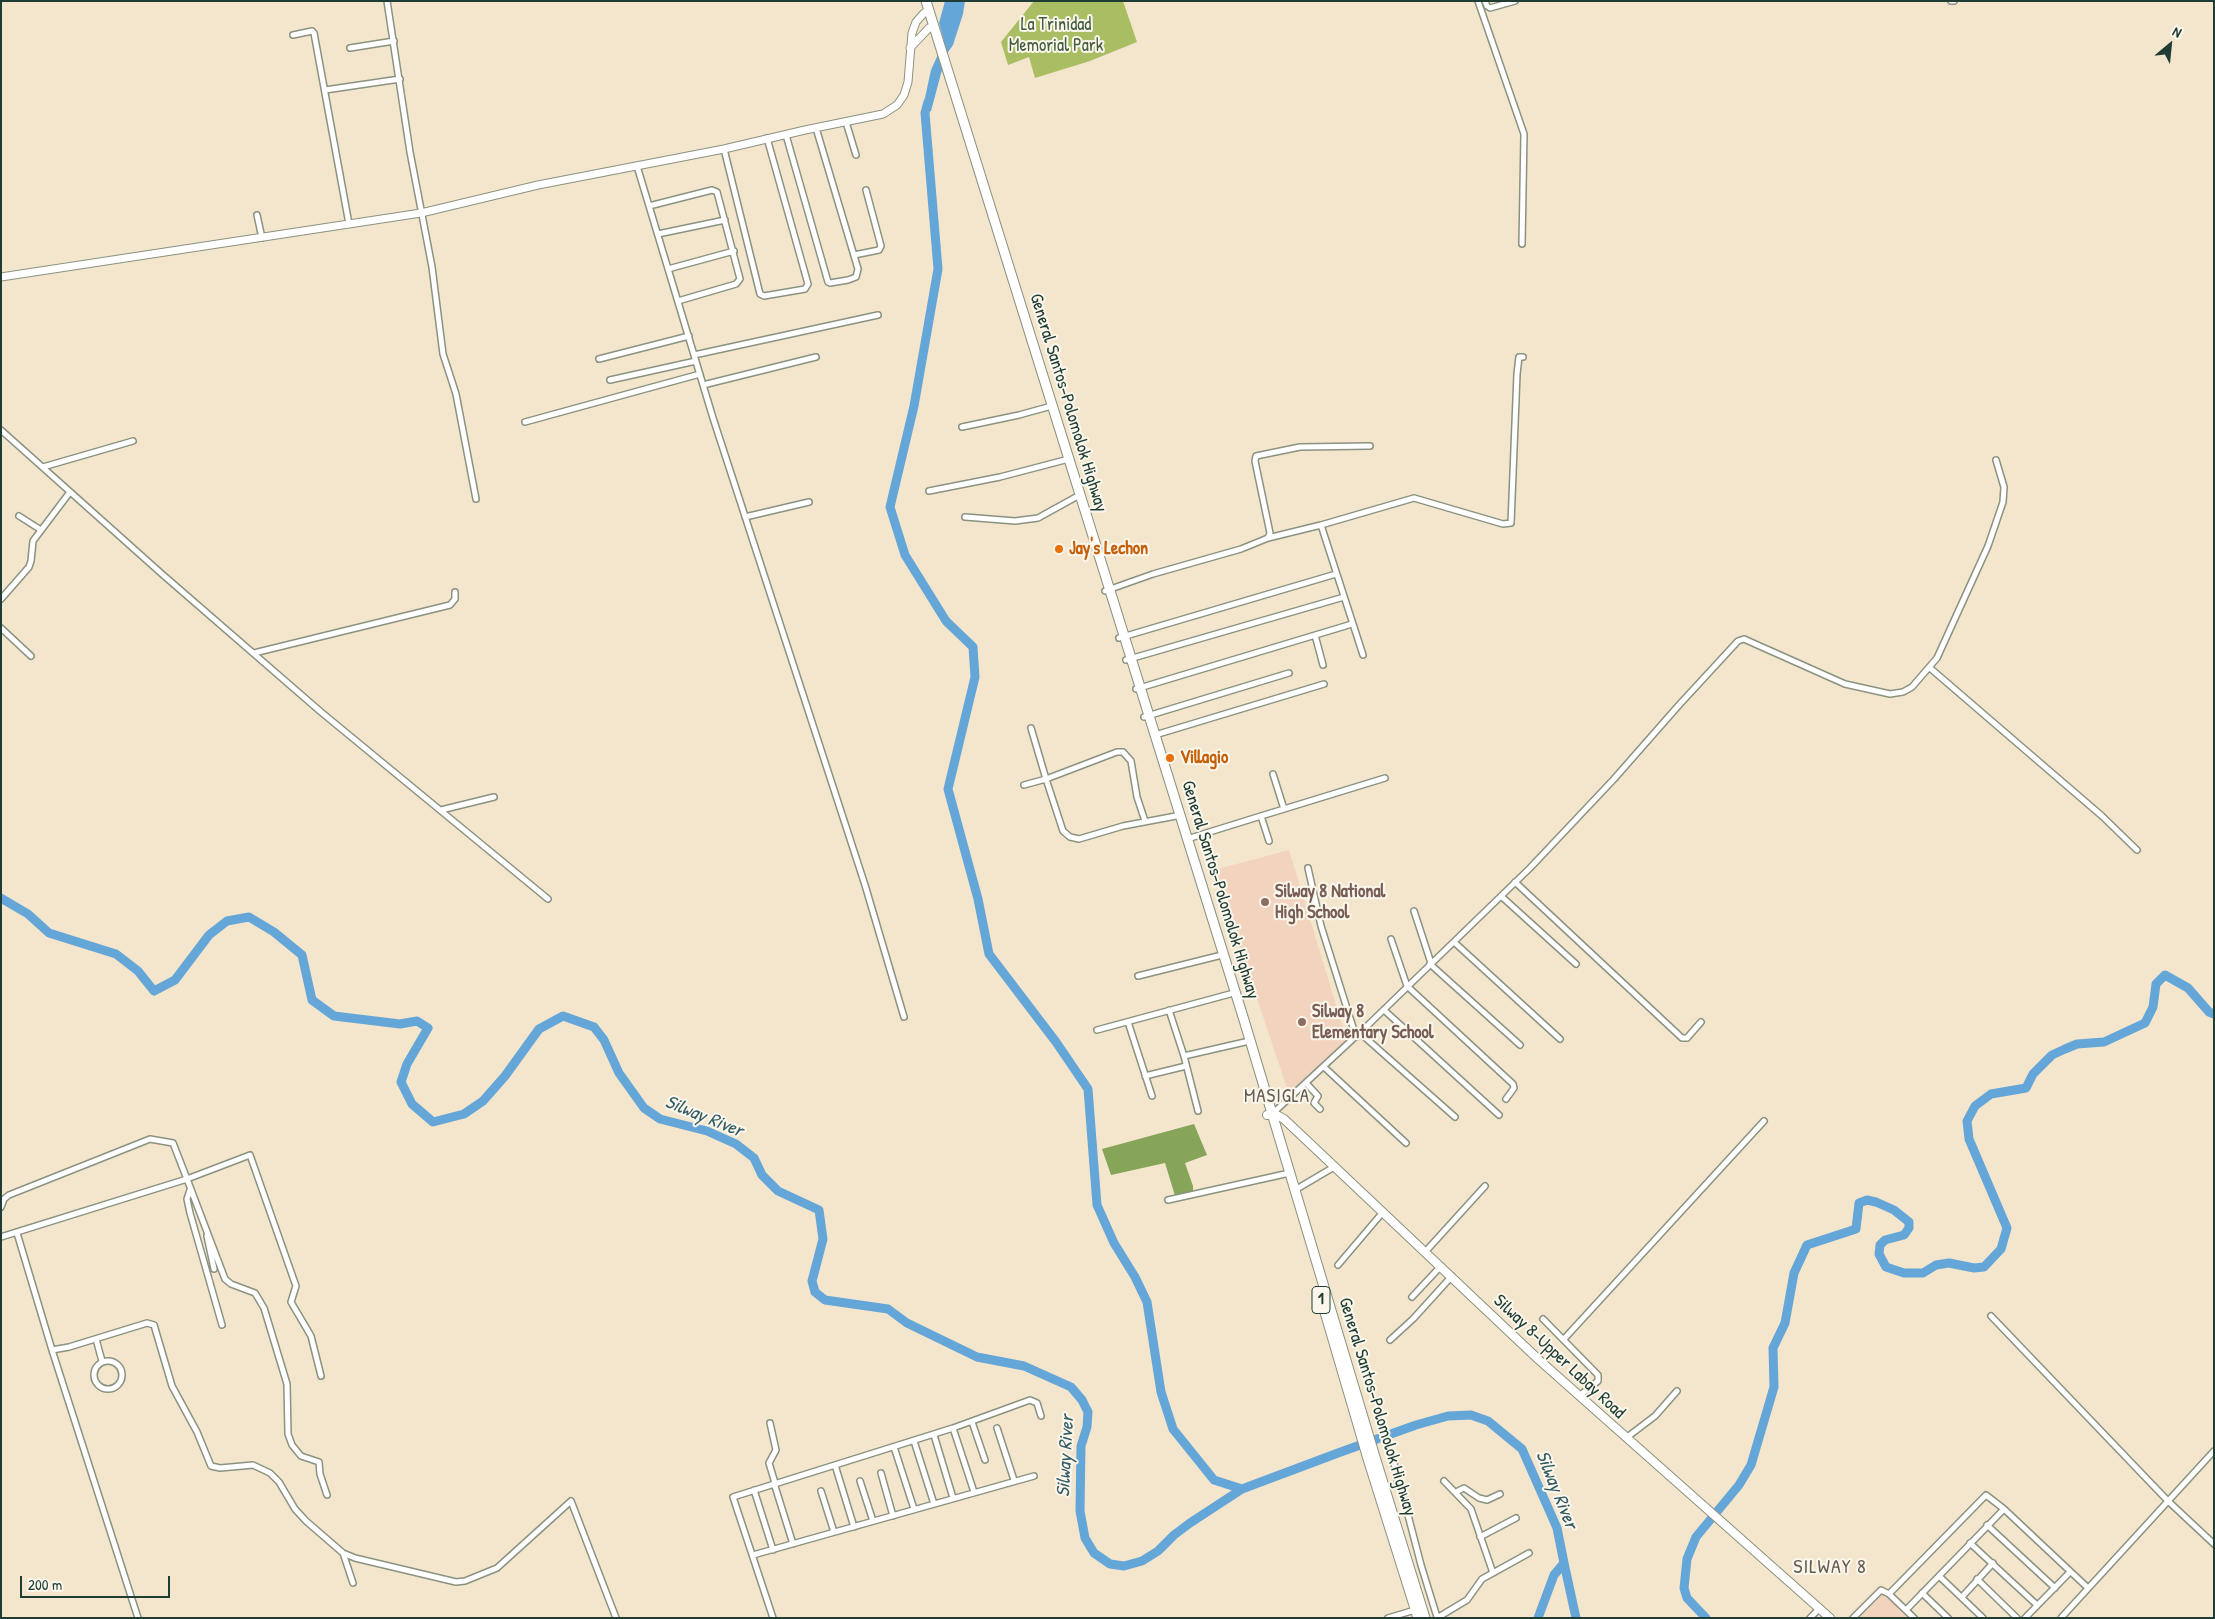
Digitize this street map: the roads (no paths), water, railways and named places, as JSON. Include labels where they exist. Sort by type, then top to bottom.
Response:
[{"type":"highway","name":"1","points":[[920,1],[929,28],[936,41]]},
{"type":"highway","name":"1","points":[[926,1],[947,78],[1076,498],[1122,637],[1218,956],[1270,1115],[1416,1614]]},
{"type":"highway","name":"General Santos-Polomolok Highway","points":[[947,78],[1107,590]]},
{"type":"highway","name":"General Santos-Polomolok Highway","points":[[1146,716],[1155,735],[1270,1115],[1295,1190],[1361,1424]]},
{"type":"highway","name":"General Santos-Polomolok Highway","points":[[1371,1458],[1426,1618]]},
{"type":"main road","name":"Silway 8-Upper Labay Road","points":[[1270,1115],[1284,1119],[1626,1439],[1707,1507],[1830,1618]]},
{"type":"street","points":[[387,1],[421,212],[432,267],[443,354],[456,394],[476,499]]},
{"type":"street","points":[[1478,1],[1524,134],[1522,244]]},
{"type":"street","points":[[1485,1],[1490,8],[1515,1]]},
{"type":"street","points":[[1,277],[421,212],[538,185],[724,149],[883,114],[897,105],[904,95],[908,82],[913,28],[924,13]]},
{"type":"street","points":[[910,48],[929,28]]},
{"type":"street","points":[[293,35],[312,31],[314,33],[349,224]]},
{"type":"street","points":[[350,48],[394,41]]},
{"type":"street","points":[[325,90],[400,79]]},
{"type":"street","points":[[846,122],[856,156]]},
{"type":"street","points":[[786,134],[829,283],[856,277],[858,269],[816,128]]},
{"type":"street","points":[[724,149],[760,294],[764,296],[805,289],[808,284],[767,138]]},
{"type":"street","points":[[637,166],[703,385],[865,885],[904,1017]]},
{"type":"street","points":[[649,206],[714,190],[717,192],[741,278],[738,283],[678,301]]},
{"type":"street","points":[[854,255],[879,250],[881,246],[866,190]]},
{"type":"street","points":[[257,215],[262,238]]},
{"type":"street","points":[[658,234],[725,220]]},
{"type":"street","points":[[668,269],[734,251]]},
{"type":"street","points":[[610,380],[878,314]]},
{"type":"street","points":[[600,359],[689,336]]},
{"type":"street","points":[[1107,590],[1153,574],[1241,549],[1268,538],[1418,498],[1504,524],[1511,523],[1516,374],[1518,357],[1523,356]]},
{"type":"street","points":[[703,385],[816,357]]},
{"type":"street","points":[[526,422],[700,374]]},
{"type":"street","points":[[962,427],[1020,416],[1048,407]]},
{"type":"street","points":[[1,430],[254,653],[548,898]]},
{"type":"street","points":[[43,467],[133,441]]},
{"type":"street","points":[[1268,538],[1270,533],[1255,461],[1256,456],[1300,447],[1370,446]]},
{"type":"street","points":[[929,491],[1000,478],[1065,460]]},
{"type":"street","points":[[1270,1115],[1358,1035],[1515,882],[1614,779],[1679,705],[1740,640],[1744,639],[1845,684],[1890,694],[1903,692],[1912,686],[1930,668],[1940,653],[1988,546],[2000,510],[2004,487],[1996,460]]},
{"type":"street","points":[[1,599],[29,567],[32,561],[33,541],[70,492]]},
{"type":"street","points":[[965,517],[1014,521],[1038,518],[1076,498]]},
{"type":"street","points":[[745,517],[810,502]]},
{"type":"street","points":[[19,516],[42,530]]},
{"type":"street","points":[[1321,525],[1363,656]]},
{"type":"street","points":[[1122,637],[1336,574]]},
{"type":"street","points":[[254,653],[450,605],[455,599],[455,592]]},
{"type":"street","points":[[1129,660],[1344,597]]},
{"type":"street","points":[[1138,689],[1352,624]]},
{"type":"street","points":[[1,628],[31,656]]},
{"type":"street","points":[[1315,635],[1323,665]]},
{"type":"street","points":[[1930,668],[2102,816],[2137,850]]},
{"type":"street","points":[[1146,716],[1290,674]]},
{"type":"street","points":[[1155,735],[1324,684]]},
{"type":"street","points":[[1031,728],[1063,831],[1070,837],[1079,839],[1145,821],[1176,816]]},
{"type":"street","points":[[1024,785],[1046,779],[1117,752],[1124,752],[1131,762],[1136,792],[1145,821]]},
{"type":"street","points":[[1272,774],[1284,809]]},
{"type":"street","points":[[1186,839],[1385,778]]},
{"type":"street","points":[[441,810],[494,797]]},
{"type":"street","points":[[1261,816],[1269,841]]},
{"type":"street","points":[[1308,868],[1322,926],[1358,1035],[1455,1117]]},
{"type":"street","points":[[1515,882],[1682,1038],[1687,1038],[1701,1022]]},
{"type":"street","points":[[1501,896],[1576,964]]},
{"type":"street","points":[[1414,911],[1431,963],[1520,1046]]},
{"type":"street","points":[[1391,939],[1407,986],[1513,1084],[1515,1087],[1506,1099]]},
{"type":"street","points":[[1454,942],[1560,1039]]},
{"type":"street","points":[[1138,976],[1218,956]]},
{"type":"street","points":[[1098,1030],[1230,994]]},
{"type":"street","points":[[1168,1010],[1184,1056],[1198,1111]]},
{"type":"street","points":[[1384,1010],[1499,1115]]},
{"type":"street","points":[[1128,1022],[1152,1096]]},
{"type":"street","points":[[1184,1056],[1245,1042]]},
{"type":"street","points":[[1145,1076],[1186,1066]]},
{"type":"street","points":[[1324,1067],[1406,1143]]},
{"type":"street","points":[[1306,1084],[1318,1096],[1314,1103],[1320,1109]]},
{"type":"street","points":[[1564,1339],[1764,1121]]},
{"type":"street","points":[[1,1207],[4,1199],[9,1195],[150,1140],[173,1143],[225,1279],[231,1284],[255,1293],[264,1308],[287,1384],[288,1434],[292,1445],[301,1456],[319,1462],[320,1474],[327,1495]]},
{"type":"street","points":[[1,1237],[187,1179],[250,1155],[296,1286],[291,1302],[311,1336],[321,1376]]},
{"type":"street","points":[[1295,1190],[1334,1167]]},
{"type":"street","points":[[1168,1200],[1286,1174]]},
{"type":"street","points":[[1426,1252],[1484,1186]]},
{"type":"street","points":[[190,1189],[187,1199],[222,1324]]},
{"type":"street","points":[[1338,1265],[1382,1212]]},
{"type":"street","points":[[196,1232],[200,1215]]},
{"type":"street","points":[[17,1233],[52,1350],[138,1618]]},
{"type":"street","points":[[207,1233],[207,1244],[214,1269]]},
{"type":"street","points":[[1412,1297],[1441,1266]]},
{"type":"street","points":[[1390,1340],[1413,1319],[1452,1276]]},
{"type":"street","points":[[1991,1316],[2168,1501],[2214,1544]]},
{"type":"street","points":[[1544,1319],[1598,1374],[1598,1381],[1579,1396]]},
{"type":"street","points":[[52,1350],[69,1348],[147,1323],[154,1325],[172,1386],[197,1432],[211,1466],[220,1468],[253,1465],[270,1473],[279,1482],[294,1509],[343,1553],[362,1560],[416,1571],[456,1582],[465,1581],[497,1568],[571,1501],[616,1618]]},
{"type":"street","points":[[96,1339],[102,1361]]},
{"type":"street","points":[[111,1360],[118,1366],[122,1380],[112,1388],[104,1389],[98,1384],[94,1371],[102,1361],[111,1360]]},
{"type":"street","points":[[1626,1439],[1655,1416],[1677,1391]]},
{"type":"street","points":[[773,1618],[733,1497],[934,1435],[1033,1400],[1037,1403],[1041,1416]]},
{"type":"street","points":[[972,1422],[985,1460]]},
{"type":"street","points":[[770,1423],[776,1450],[769,1463],[793,1544]]},
{"type":"street","points":[[953,1428],[974,1492]]},
{"type":"street","points":[[997,1428],[1014,1480]]},
{"type":"street","points":[[934,1435],[953,1498]]},
{"type":"street","points":[[914,1441],[934,1504]]},
{"type":"street","points":[[894,1447],[914,1509]]},
{"type":"street","points":[[2061,1618],[2214,1451]]},
{"type":"street","points":[[1394,1462],[1396,1477],[1402,1492],[1437,1618],[1467,1600],[1482,1579],[1529,1553]]},
{"type":"street","points":[[835,1465],[854,1527]]},
{"type":"street","points":[[881,1473],[893,1516]]},
{"type":"street","points":[[753,1555],[1014,1480],[1034,1476]]},
{"type":"street","points":[[860,1481],[873,1521]]},
{"type":"street","points":[[1444,1481],[1471,1508],[1493,1573]]},
{"type":"street","points":[[1456,1492],[1464,1488],[1484,1500],[1500,1494]]},
{"type":"street","points":[[754,1490],[773,1550]]},
{"type":"street","points":[[820,1491],[834,1532]]},
{"type":"street","points":[[1890,1594],[1984,1495],[1991,1496],[2088,1588]]},
{"type":"street","points":[[1906,1610],[2004,1509]]},
{"type":"street","points":[[1480,1537],[1516,1518]]},
{"type":"street","points":[[1987,1525],[2055,1588]]},
{"type":"street","points":[[1970,1543],[2037,1605]]},
{"type":"street","points":[[343,1553],[353,1583]]},
{"type":"street","points":[[1962,1597],[1993,1563]]},
{"type":"street","points":[[2025,1618],[2070,1572]]},
{"type":"street","points":[[1939,1576],[1983,1618]]},
{"type":"street","points":[[1977,1579],[2017,1618]]},
{"type":"street","points":[[1853,1618],[1880,1590],[1890,1594],[1914,1618]]},
{"type":"street","points":[[1922,1594],[1948,1618]]},
{"type":"street","points":[[1810,1618],[1820,1608]]},
{"type":"street","points":[[1388,1618],[1416,1614]]},
{"type":"water","points":[[945,1],[965,1],[963,14],[953,45],[946,55],[931,111],[925,113],[923,107],[931,70],[944,41],[939,23]]},
{"type":"waterway","points":[[928,102],[925,113],[938,269],[914,406],[890,507],[905,555],[946,621],[973,647],[975,677],[948,789],[978,899],[989,954],[1056,1042],[1088,1089],[1097,1205],[1114,1243],[1135,1277],[1147,1302],[1161,1392],[1173,1429],[1214,1480],[1242,1489]]},
{"type":"waterway","name":"Silway River","points":[[1,898],[28,914],[49,933],[116,954],[138,971],[154,991],[175,980],[209,935],[227,921],[249,917],[274,932],[302,955],[312,1000],[334,1016],[400,1024],[417,1021],[428,1028],[407,1064],[401,1082],[412,1104],[433,1122],[464,1114],[483,1101],[505,1076],[539,1029],[563,1016],[594,1027],[604,1040],[619,1073],[644,1108],[660,1119],[707,1131],[736,1144],[754,1158],[762,1175],[778,1191],[819,1210],[823,1239],[812,1281],[815,1292],[825,1300],[888,1309],[907,1323],[977,1357],[1024,1366],[1071,1387],[1082,1400],[1088,1412],[1087,1427],[1081,1446],[1080,1511],[1085,1538],[1094,1553],[1110,1564],[1124,1566],[1142,1561],[1158,1551],[1174,1535],[1190,1523],[1242,1489],[1416,1425],[1448,1416],[1471,1415],[1488,1421],[1522,1449],[1557,1528],[1564,1563],[1554,1575],[1538,1618]]},
{"type":"waterway","points":[[1706,1618],[1687,1598],[1684,1588],[1687,1559],[1696,1537],[1739,1485],[1751,1465],[1774,1387],[1773,1348],[1785,1323],[1794,1273],[1807,1245],[1856,1229],[1859,1203],[1867,1200],[1894,1210],[1909,1222],[1909,1228],[1904,1235],[1885,1240],[1880,1245],[1879,1254],[1886,1267],[1904,1273],[1923,1273],[1936,1265],[1949,1263],[1974,1268],[1984,1267],[2001,1249],[2007,1228],[1969,1139],[1967,1121],[1975,1106],[1991,1094],[2026,1088],[2033,1074],[2052,1055],[2077,1044],[2104,1042],[2145,1023],[2153,1007],[2156,984],[2165,975],[2188,988],[2209,1012],[2214,1014]]},
{"type":"waterway","points":[[1564,1563],[1576,1618]]},
{"type":"place","name":"Jay's Lechon","points":[[1059,549]]},
{"type":"place","name":"Villagio","points":[[1170,758]]},
{"type":"place","name":"Silway 8 National High School","points":[[1265,902]]},
{"type":"place","name":"Silway 8 Elementary School","points":[[1302,1022]]},
{"type":"district","name":"MASIGLA","points":[[1277,1097]]},
{"type":"district","name":"SILWAY 8","points":[[1830,1568]]},
{"type":"park label","name":"La Trinidad Memorial Park","points":[[1056,35]]}]
